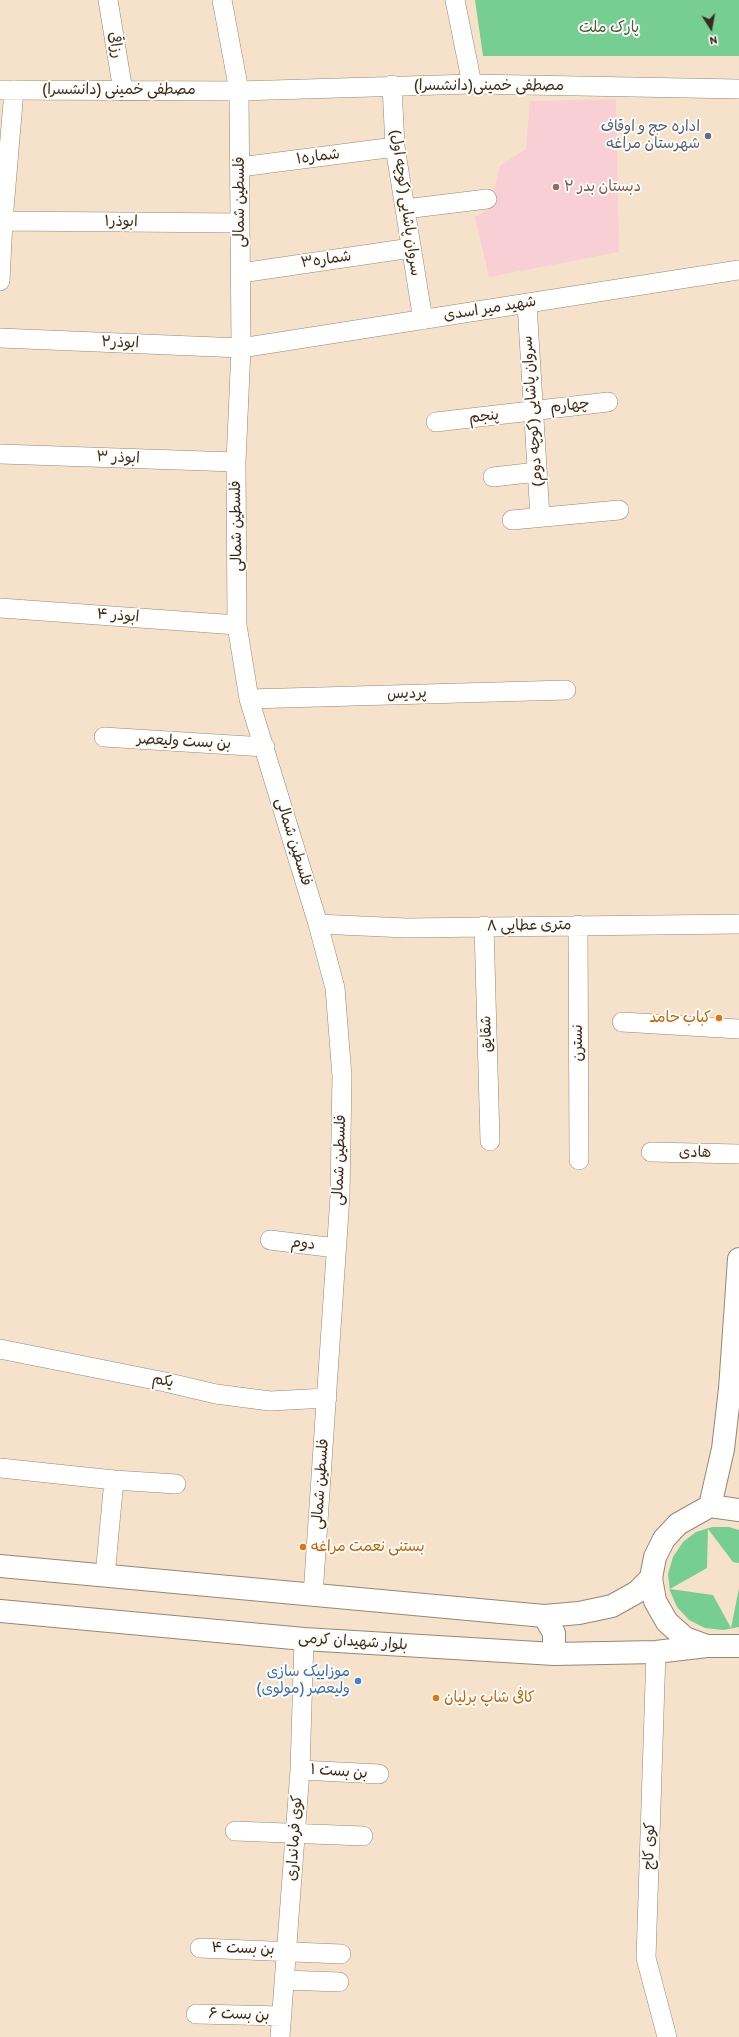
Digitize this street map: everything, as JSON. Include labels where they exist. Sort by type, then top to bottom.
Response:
[{"type":"main road","points":[[710,1506],[734,1390],[739,1260]]},
{"type":"main road","points":[[739,1510],[710,1506],[678,1524],[664,1539],[655,1557],[651,1578],[656,1601],[667,1622],[685,1638],[707,1646],[739,1646]]},
{"type":"main road","points":[[0,1566],[544,1616],[612,1606],[637,1592],[651,1578]]},
{"type":"main road","name":"بلوار شهیدان کرمی","points":[[0,1611],[304,1639],[554,1654],[656,1652],[707,1646]]},
{"type":"main road","points":[[544,1616],[554,1633],[554,1654]]},
{"type":"street","name":"رزاقی","points":[[108,0],[123,91]]},
{"type":"street","name":"فلسطین شمالی","points":[[222,0],[239,91],[241,348],[236,462],[237,625],[249,699],[318,924],[335,988],[342,1076],[340,1196],[313,1594]]},
{"type":"street","points":[[455,0],[472,84]]},
{"type":"street","name":"(دانشسرا)مصطفی خمینی","points":[[239,91],[392,85],[472,84],[739,88]]},
{"type":"street","name":"سروان پاشایی (کوچه اول)","points":[[392,85],[395,148],[423,320]]},
{"type":"street","name":"مصطفی خمینی (دانشسرا)","points":[[7,90],[239,91]]},
{"type":"street","points":[[0,281],[7,90]]},
{"type":"street","name":"شماره۱","points":[[240,167],[395,148]]},
{"type":"street","points":[[405,209],[487,199]]},
{"type":"street","name":"ابوذر۱","points":[[3,221],[239,223]]},
{"type":"street","name":"شماره۳","points":[[241,273],[411,248]]},
{"type":"street","name":"شهید میر اسدی","points":[[241,348],[739,270]]},
{"type":"street","name":"سروان پاشایی (کوچه دوم)","points":[[526,304],[540,517]]},
{"type":"street","name":"ابوذر۲","points":[[0,338],[241,348]]},
{"type":"street","name":"چهارم","points":[[533,410],[608,402]]},
{"type":"street","name":"پنجم","points":[[436,422],[533,410]]},
{"type":"street","name":"ابوذر ۳","points":[[0,454],[236,462]]},
{"type":"street","points":[[493,477],[537,472]]},
{"type":"street","points":[[512,520],[619,510]]},
{"type":"street","name":"ابوذر ۴","points":[[0,608],[237,625]]},
{"type":"street","name":"پردیس","points":[[249,699],[566,690]]},
{"type":"street","name":"بن بست ولیعصر","points":[[104,737],[264,747]]},
{"type":"street","name":"۸ متری عطایی","points":[[318,924],[406,928],[739,924]]},
{"type":"street","name":"نسترن","points":[[578,925],[579,1160]]},
{"type":"street","name":"شقایق","points":[[484,926],[490,1142]]},
{"type":"street","points":[[622,1022],[739,1029]]},
{"type":"street","name":"هادی","points":[[651,1152],[739,1154]]},
{"type":"street","name":"دوم","points":[[270,1240],[336,1248]]},
{"type":"street","name":"یکم","points":[[0,1349],[158,1380],[216,1394],[270,1401],[327,1398]]},
{"type":"street","points":[[0,1468],[114,1480],[176,1484]]},
{"type":"street","points":[[105,1576],[114,1480]]},
{"type":"street","name":"کوی فرمانداری","points":[[280,2037],[300,1770],[304,1639]]},
{"type":"street","name":"کوی کاج","points":[[656,1652],[646,1958],[667,2037]]},
{"type":"street","name":"بن بست ۱","points":[[300,1770],[379,1774]]},
{"type":"street","points":[[235,1831],[363,1836]]},
{"type":"street","name":"بن بست ۴","points":[[200,1948],[341,1954]]},
{"type":"street","points":[[284,1980],[339,1982]]},
{"type":"street","name":"بن بست ۶","points":[[196,2014],[282,2016]]},
{"type":"shaded area","name":"دبستان بدر ۲","points":[[616,99],[619,252],[489,277],[475,217],[490,208],[500,166],[526,149],[530,101]]},
{"type":"green space","name":"پارک ملت","points":[[475,0],[739,0],[739,56],[483,56]]},
{"type":"green space","points":[[712,1527],[729,1527],[739,1530],[739,1563],[733,1562],[708,1529],[707,1568],[670,1589],[713,1595],[731,1628],[739,1588],[739,1627],[723,1630],[705,1628],[689,1620],[677,1607],[670,1591],[668,1574],[673,1557],[683,1542],[696,1532]]},
{"type":"place","name":"اداره حج و اوقاف شهرستان مراغه","points":[[708,136]]},
{"type":"place","name":"دبستان بدر ۲","points":[[556,187]]},
{"type":"place","name":"کباب حامد","points":[[719,1018]]},
{"type":"place","name":"بستنی نعمت مراغه","points":[[303,1547]]},
{"type":"place","name":"موزاییک سازی ولیعصر (مولوی)","points":[[358,1681]]},
{"type":"place","name":"کافی شاپ برلیان","points":[[436,1698]]}]
